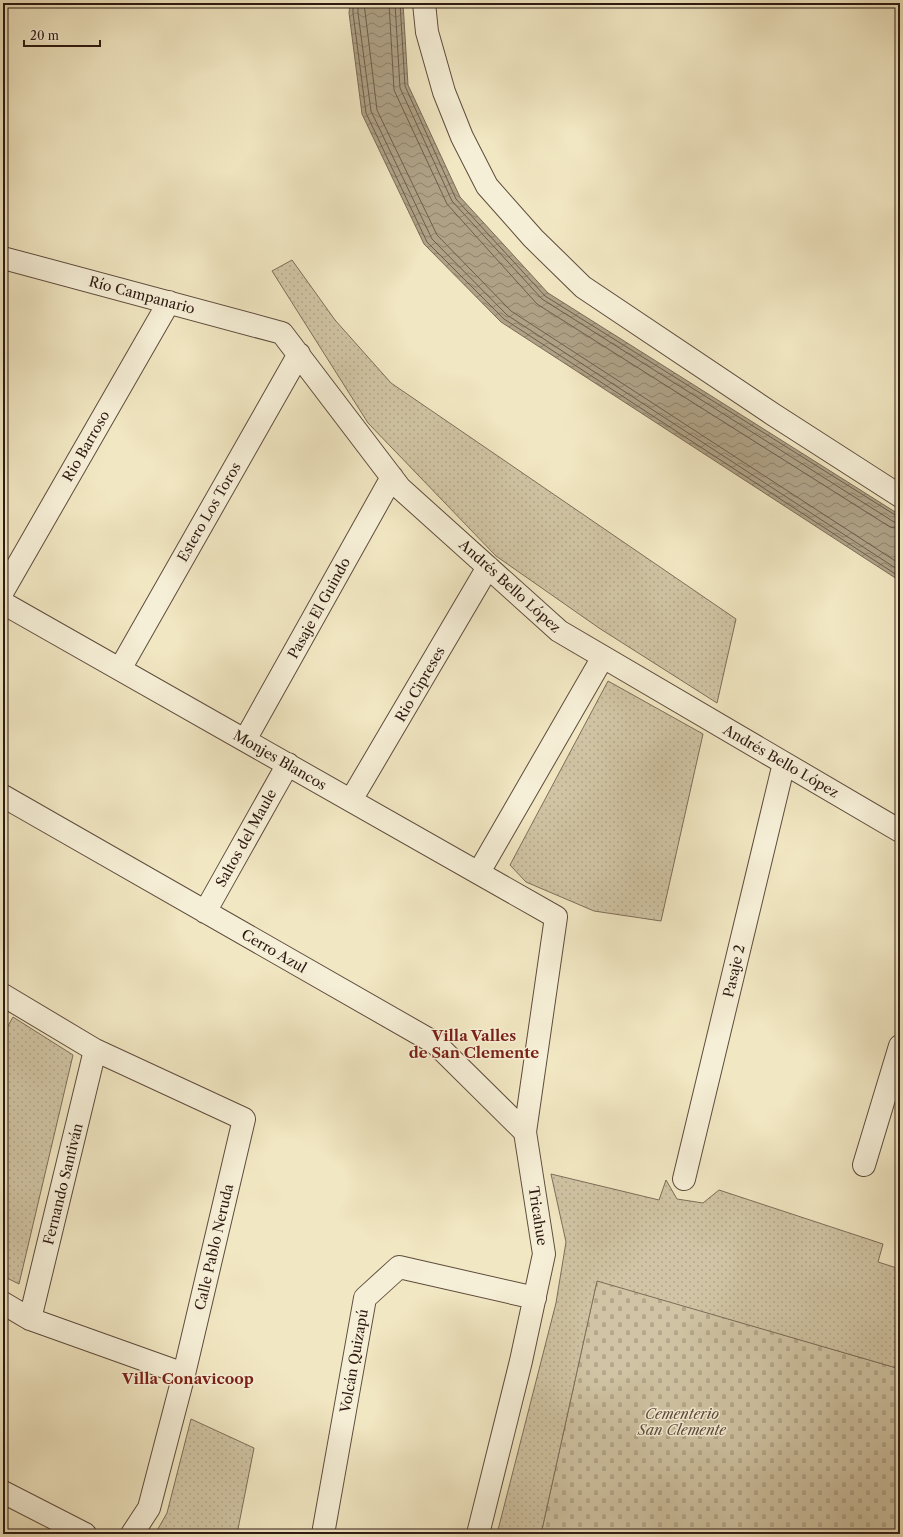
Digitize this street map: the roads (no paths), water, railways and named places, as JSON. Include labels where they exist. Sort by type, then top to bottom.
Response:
[{"type":"street","points":[[424,3],[429,39],[444,92],[462,137],[487,186],[533,238],[583,287],[774,415],[900,496]]},
{"type":"street","name":"Río Campanario","points":[[3,258],[282,333]]},
{"type":"street","name":"Rio Barroso","points":[[3,591],[169,302]]},
{"type":"street","name":"Andrés Bello López","points":[[282,333],[400,488],[559,631],[900,831]]},
{"type":"street","name":"Estero Los Toros","points":[[120,669],[299,354]]},
{"type":"street","name":"Pasaje El Guindo","points":[[245,740],[392,477]]},
{"type":"street","name":"Rio Cipreses","points":[[351,800],[488,567]]},
{"type":"street","name":"Monjes Blancos","points":[[3,603],[556,916]]},
{"type":"street","points":[[479,872],[603,657]]},
{"type":"street","name":"Pasaje 2","points":[[684,1179],[784,763]]},
{"type":"street","name":"Saltos del Maule","points":[[205,912],[288,764]]},
{"type":"street","name":"Cerro Azul","points":[[3,796],[435,1043],[525,1132]]},
{"type":"street","name":"Tricahue","points":[[478,1534],[521,1361],[544,1254],[525,1132],[556,916]]},
{"type":"street","points":[[3,995],[95,1050]]},
{"type":"street","points":[[864,1165],[900,1046]]},
{"type":"street","name":"Calle Pablo Neruda","points":[[95,1050],[244,1119],[184,1374],[149,1508],[132,1534]]},
{"type":"street","name":"Fernando Santiván","points":[[30,1319],[95,1050]]},
{"type":"street","name":"Volcán Quizapú","points":[[323,1534],[366,1298],[399,1267],[534,1298]]},
{"type":"street","points":[[3,1303],[30,1319],[184,1374]]},
{"type":"street","points":[[3,1492],[85,1534]]},
{"type":"water","points":[[350,3],[403,3],[408,85],[460,197],[548,293],[900,515],[900,581],[501,322],[424,244],[362,114],[349,13]]},
{"type":"district","name":"Villa Valles de San Clemente","points":[[474,1044]]},
{"type":"district","name":"Villa Conavicoop","points":[[188,1378]]},
{"type":"park label","name":"Cementerio San Clemente","points":[[682,1422]]}]
